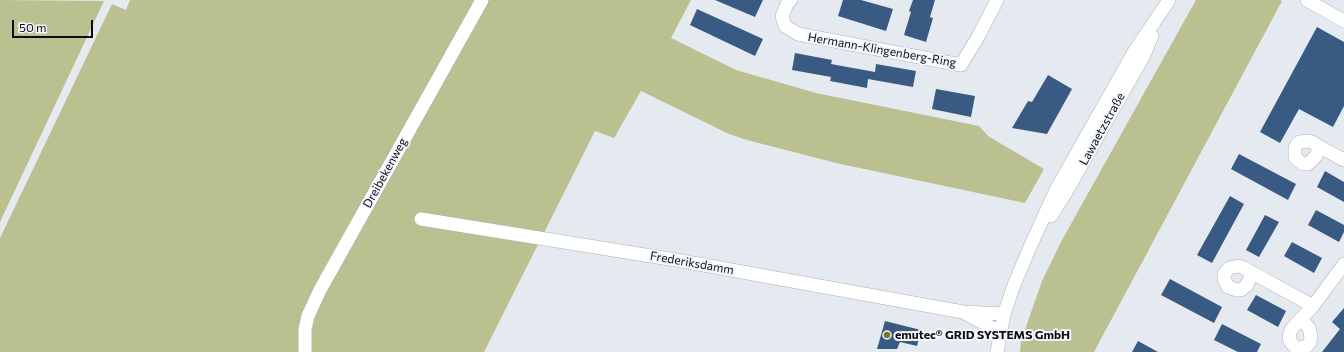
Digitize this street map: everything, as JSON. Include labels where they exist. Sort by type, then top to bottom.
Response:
[{"type":"street","name":"Dreibekenweg","points":[[305,352],[305,329],[308,316],[320,290],[482,0]]},
{"type":"street","name":"Hermann-Klingenberg-Ring","points":[[791,0],[787,4],[782,16],[784,26],[798,34],[961,65],[978,37],[997,0]]},
{"type":"street","points":[[1307,0],[1344,21]]},
{"type":"street","name":"Lawaetzstraße","points":[[997,352],[1004,314],[1030,247],[1066,194],[1143,57],[1167,3]]},
{"type":"street","points":[[1320,147],[1344,160]]},
{"type":"street","name":"Frederiksdamm","points":[[421,219],[676,260],[963,312],[1004,314]]},
{"type":"street","points":[[1301,319],[1313,306],[1344,264]]},
{"type":"street","points":[[1252,273],[1313,306]]},
{"type":"street","name":"Frederiksdamm","points":[[963,312],[1000,332]]},
{"type":"green space","points":[[0,0],[104,1],[0,222]]},
{"type":"green space","points":[[130,0],[691,0],[671,38],[736,70],[816,93],[979,126],[988,136],[1044,169],[1025,203],[836,163],[747,140],[729,134],[641,91],[614,138],[595,131],[484,352],[0,352],[0,238],[112,4],[126,10]]},
{"type":"green space","points":[[1196,0],[1282,1],[1094,352],[1020,352],[1021,341],[1042,281],[1062,240]]},
{"type":"building","points":[[715,0],[763,0],[755,17]]},
{"type":"building","points":[[843,0],[861,0],[893,9],[886,31],[838,16]]},
{"type":"building","points":[[913,0],[935,0],[930,17],[933,18],[926,42],[904,35]]},
{"type":"building","points":[[697,9],[763,39],[755,56],[690,25]]},
{"type":"building","points":[[1317,27],[1344,42],[1344,106],[1333,127],[1299,109],[1280,143],[1260,132]]},
{"type":"building","points":[[795,53],[832,60],[831,64],[875,72],[876,64],[916,71],[913,87],[868,79],[867,88],[830,81],[831,77],[792,70]]},
{"type":"building","points":[[1048,75],[1072,89],[1047,134],[1012,128],[1028,101],[1032,102]]},
{"type":"building","points":[[936,89],[975,96],[971,117],[932,109]]},
{"type":"building","points":[[1239,154],[1296,184],[1288,200],[1231,169]]},
{"type":"building","points":[[1325,171],[1344,182],[1344,202],[1317,187]]},
{"type":"building","points":[[1230,196],[1244,204],[1212,263],[1197,255]]},
{"type":"building","points":[[1316,210],[1344,225],[1344,232],[1339,242],[1308,225]]},
{"type":"building","points":[[1265,215],[1279,222],[1259,257],[1246,250]]},
{"type":"building","points":[[1292,242],[1322,258],[1314,273],[1284,256]]},
{"type":"building","points":[[1170,279],[1222,307],[1214,323],[1161,295]]},
{"type":"building","points":[[1256,295],[1286,311],[1278,327],[1247,310]]},
{"type":"building","points":[[1344,308],[1344,352],[1322,352],[1340,329],[1332,322]]},
{"type":"building","points":[[885,321],[921,330],[917,346],[900,342],[897,349],[877,349]]},
{"type":"building","points":[[1222,324],[1261,344],[1257,352],[1238,352],[1214,340]]},
{"type":"building","points":[[1138,341],[1158,352],[1132,352]]},
{"type":"place","name":"emutec® GRID SYSTEMS GmbH","points":[[887,335]]}]
